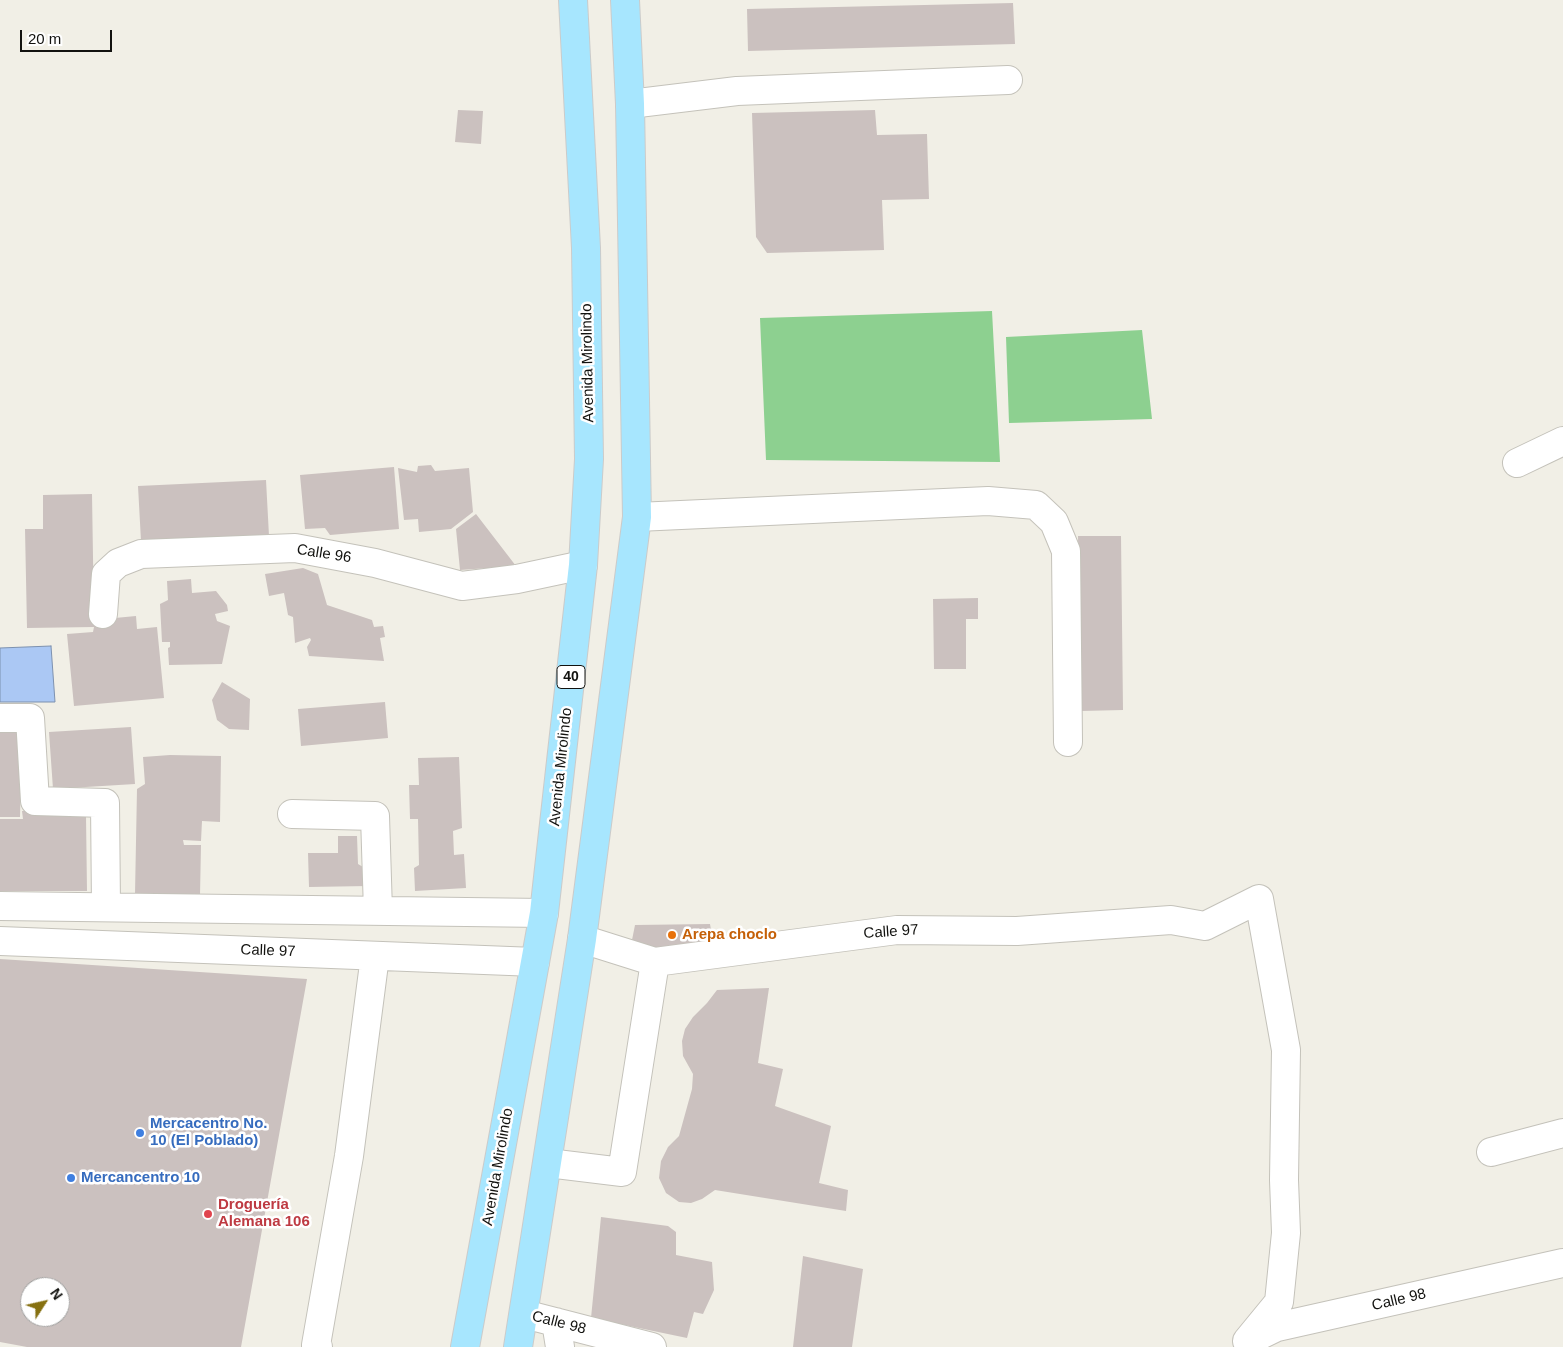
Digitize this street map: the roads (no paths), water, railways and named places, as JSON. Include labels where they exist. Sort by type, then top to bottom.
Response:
[{"type":"main road","name":"Avenida Mirolindo","points":[[465,1347],[544,913],[583,565],[590,459],[587,267],[573,0]]},
{"type":"main road","points":[[518,1347],[582,939],[637,517],[630,104],[625,0]]},
{"type":"street","points":[[630,104],[737,91],[1008,80]]},
{"type":"street","points":[[1517,463],[1563,441]]},
{"type":"street","points":[[637,517],[988,500],[1036,505],[1054,522],[1066,550],[1068,742]]},
{"type":"street","name":"Calle 96","points":[[103,614],[106,574],[118,563],[141,554],[295,548],[375,563],[462,586],[517,579],[583,565]]},
{"type":"street","points":[[0,718],[30,718],[35,801],[105,803],[106,907]]},
{"type":"street","points":[[292,814],[376,816],[378,911]]},
{"type":"street","name":"Calle 97","points":[[582,939],[655,962],[898,930],[1018,931],[1171,920],[1205,926],[1259,899],[1286,1050],[1284,1180],[1286,1233],[1279,1302],[1242,1345]]},
{"type":"street","points":[[0,906],[544,913]]},
{"type":"street","name":"Calle 97","points":[[0,941],[535,962]]},
{"type":"street","points":[[318,1347],[316,1345],[349,1156],[375,956]]},
{"type":"street","points":[[548,1162],[622,1172],[655,962]]},
{"type":"street","points":[[1491,1152],[1563,1132]]},
{"type":"street","name":"Calle 98","points":[[1242,1345],[1277,1327],[1563,1263]]},
{"type":"street","name":"Calle 98","points":[[524,1314],[558,1335],[652,1347]]},
{"type":"water","points":[[51,646],[55,702],[0,702],[0,648]]},
{"type":"place","name":"Arepa choclo","points":[[672,935]]},
{"type":"place","name":"Mercacentro No. 10 (El Poblado)","points":[[140,1133]]},
{"type":"place","name":"Mercancentro 10","points":[[71,1178]]},
{"type":"place","name":"Droguería Alemana 106","points":[[208,1214]]}]
